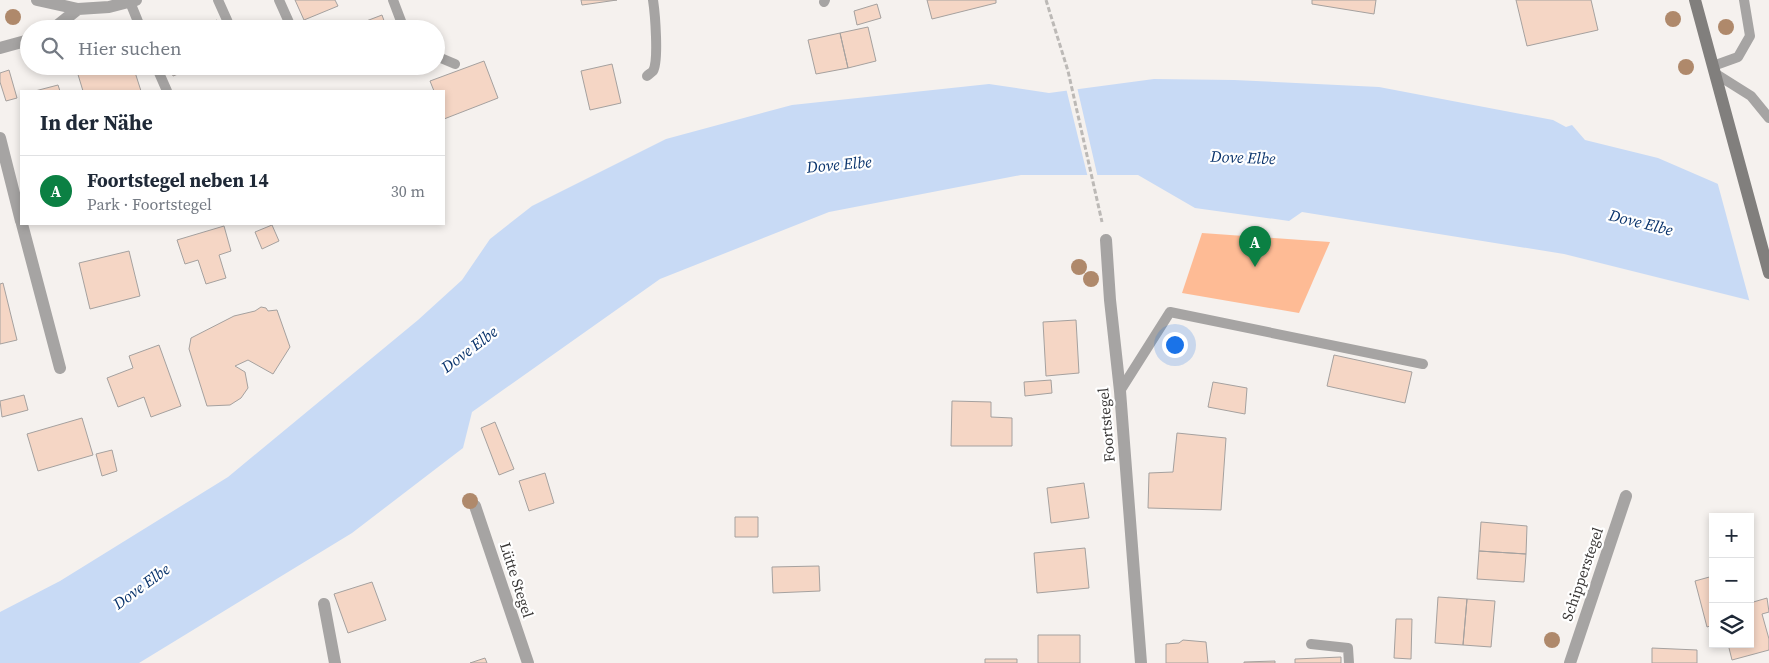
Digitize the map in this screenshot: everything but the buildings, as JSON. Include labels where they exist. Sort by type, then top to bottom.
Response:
[{"type":"main road","points":[[1695,0],[1769,273]]},
{"type":"street","points":[[37,0],[109,7],[133,1]]},
{"type":"street","points":[[62,20],[77,5]]},
{"type":"street","points":[[0,48],[20,42]]},
{"type":"street","points":[[0,138],[20,214]]},
{"type":"street","points":[[23,225],[60,368]]},
{"type":"street","name":"Foortstegel","points":[[1106,240],[1110,300],[1120,391],[1141,663]]},
{"type":"street","name":"Schipperstegel","points":[[1570,663],[1626,496]]},
{"type":"street","name":"Lütte Stegel","points":[[475,506],[528,663]]},
{"type":"street","points":[[324,604],[335,663]]},
{"type":"lane","points":[[218,0],[227,20]]},
{"type":"lane","points":[[279,0],[288,20]]},
{"type":"lane","points":[[393,0],[401,20]]},
{"type":"lane","points":[[647,76],[654,70],[655,16],[653,0]]},
{"type":"lane","points":[[1744,0],[1750,36],[1738,57],[1715,70],[1751,96],[1769,118]]},
{"type":"lane","points":[[133,1],[138,20]]},
{"type":"lane","points":[[445,60],[455,64]]},
{"type":"lane","points":[[160,75],[167,90]]},
{"type":"lane","points":[[1120,391],[1170,312],[1423,364]]},
{"type":"lane","points":[[1311,644],[1348,648],[1349,663]]},
{"type":"path","points":[[1046,0],[1069,76],[1106,240]]},
{"type":"shaded area","points":[[1202,233],[1330,242],[1299,313],[1182,293]]},
{"type":"water","name":"Dove Elbe","points":[[1154,79],[1234,80],[1379,87],[1553,120],[1566,127],[1572,125],[1585,140],[1658,158],[1769,206],[1769,308],[1748,300],[1564,254],[1302,212],[1289,221],[1195,208],[1138,175],[1021,175],[829,212],[660,279],[472,412],[463,448],[352,533],[139,663],[0,663],[0,612],[60,581],[228,477],[418,320],[462,280],[490,239],[532,206],[666,139],[792,105],[989,84],[1049,93]]},
{"type":"pier","points":[[1077,87],[1098,178],[1088,178],[1066,88]]},
{"type":"pier","points":[[1717,181],[1769,203],[1769,310],[1750,303]]},
{"type":"place","name":"Foortstegel neben 14","points":[[1255,267]]}]
